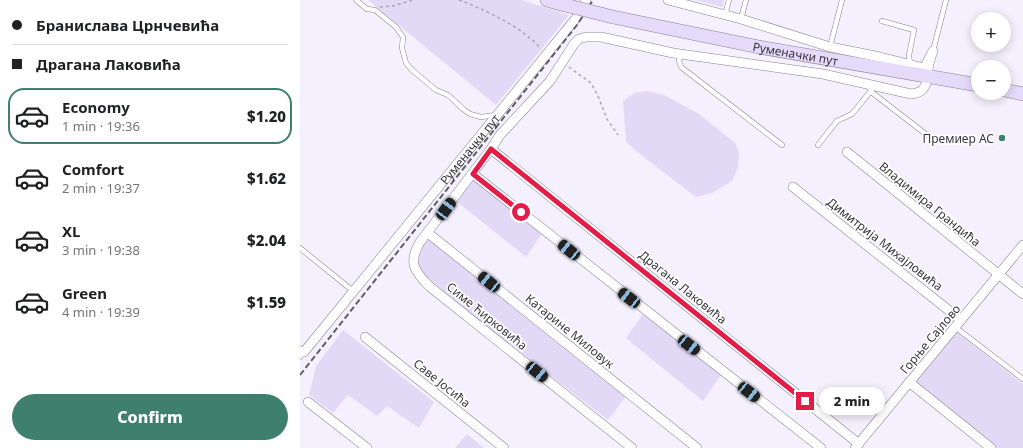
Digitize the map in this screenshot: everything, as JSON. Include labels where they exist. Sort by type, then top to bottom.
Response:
[{"type":"main road","name":"Руменачки пут","points":[[547,0],[614,17],[767,48],[971,84]]},
{"type":"main road","points":[[1011,91],[1023,94]]},
{"type":"street","name":"Руменачки пут","points":[[301,352],[353,291],[546,55],[580,13],[586,0]]},
{"type":"street","points":[[668,0],[725,15],[830,47],[924,68],[933,51]]},
{"type":"street","points":[[428,233],[473,174],[500,135],[550,81],[574,44],[582,38],[589,36],[601,37],[681,54],[823,74],[849,80],[872,89],[907,94],[918,93],[925,88],[933,51]]},
{"type":"street","name":"Драгана Лаковића","points":[[491,149],[857,446]]},
{"type":"street","name":"Владимира Грандића","points":[[847,152],[1023,294]]},
{"type":"street","points":[[473,174],[821,448]]},
{"type":"street","name":"Димитрија Михајловића","points":[[793,187],[961,320]]},
{"type":"street","name":"Симе Ћирковића","points":[[428,233],[416,247],[413,260],[413,265],[421,278],[632,448]]},
{"type":"street","name":"Катарине Миловук","points":[[428,233],[697,448]]},
{"type":"street","name":"Горње Сајлово","points":[[857,446],[954,327],[1022,247]]},
{"type":"street","name":"Саве Јосића","points":[[365,337],[504,448]]},
{"type":"street","points":[[909,382],[991,448]]},
{"type":"street","points":[[308,402],[366,448]]},
{"type":"lane","points":[[356,0],[367,9],[375,10],[396,27],[403,37],[402,48],[406,63],[436,90],[448,95],[470,114],[481,117],[497,115]]},
{"type":"lane","points":[[725,15],[729,0]]},
{"type":"lane","points":[[741,20],[746,0]]},
{"type":"lane","points":[[830,47],[842,0]]},
{"type":"lane","points":[[933,51],[946,0]]},
{"type":"lane","points":[[882,21],[914,30],[909,54],[910,65]]},
{"type":"lane","points":[[681,54],[679,62],[681,67],[782,145]]},
{"type":"lane","points":[[818,145],[837,121],[852,114],[872,89],[927,135]]},
{"type":"lane","points":[[300,248],[353,291]]},
{"type":"lane","points":[[954,327],[1023,379]]},
{"type":"path","points":[[367,9],[393,6],[413,0]]},
{"type":"path","points":[[459,0],[472,4],[506,22],[534,41],[546,55]]},
{"type":"path","points":[[562,63],[591,83],[607,119],[618,135]]},
{"type":"shaded area","points":[[368,0],[521,0],[569,15],[496,105]]},
{"type":"shaded area","points":[[696,0],[724,0],[722,7]]},
{"type":"shaded area","points":[[647,91],[664,95],[699,114],[735,143],[739,152],[738,168],[732,181],[712,193],[696,197],[626,142],[623,101],[634,93]]},
{"type":"shaded area","points":[[474,179],[543,232],[526,257],[456,201]]},
{"type":"shaded area","points":[[429,238],[627,395],[608,420],[492,331],[419,270],[416,254]]},
{"type":"shaded area","points":[[643,314],[721,375],[703,401],[626,338]]},
{"type":"shaded area","points":[[343,330],[434,402],[419,428],[387,406],[377,416],[348,395],[333,413],[309,395],[316,366]]},
{"type":"shaded area","points":[[955,331],[1023,384],[1023,448],[997,448],[919,386],[917,376]]},
{"type":"shaded area","points":[[467,434],[484,448],[455,448]]},
{"type":"railway","points":[[300,375],[577,25],[593,0]]},
{"type":"place","name":"Премиер АС","points":[[1002,138]]},
{"type":"route","points":[[521,212],[473,174],[491,149],[805,401]]}]
